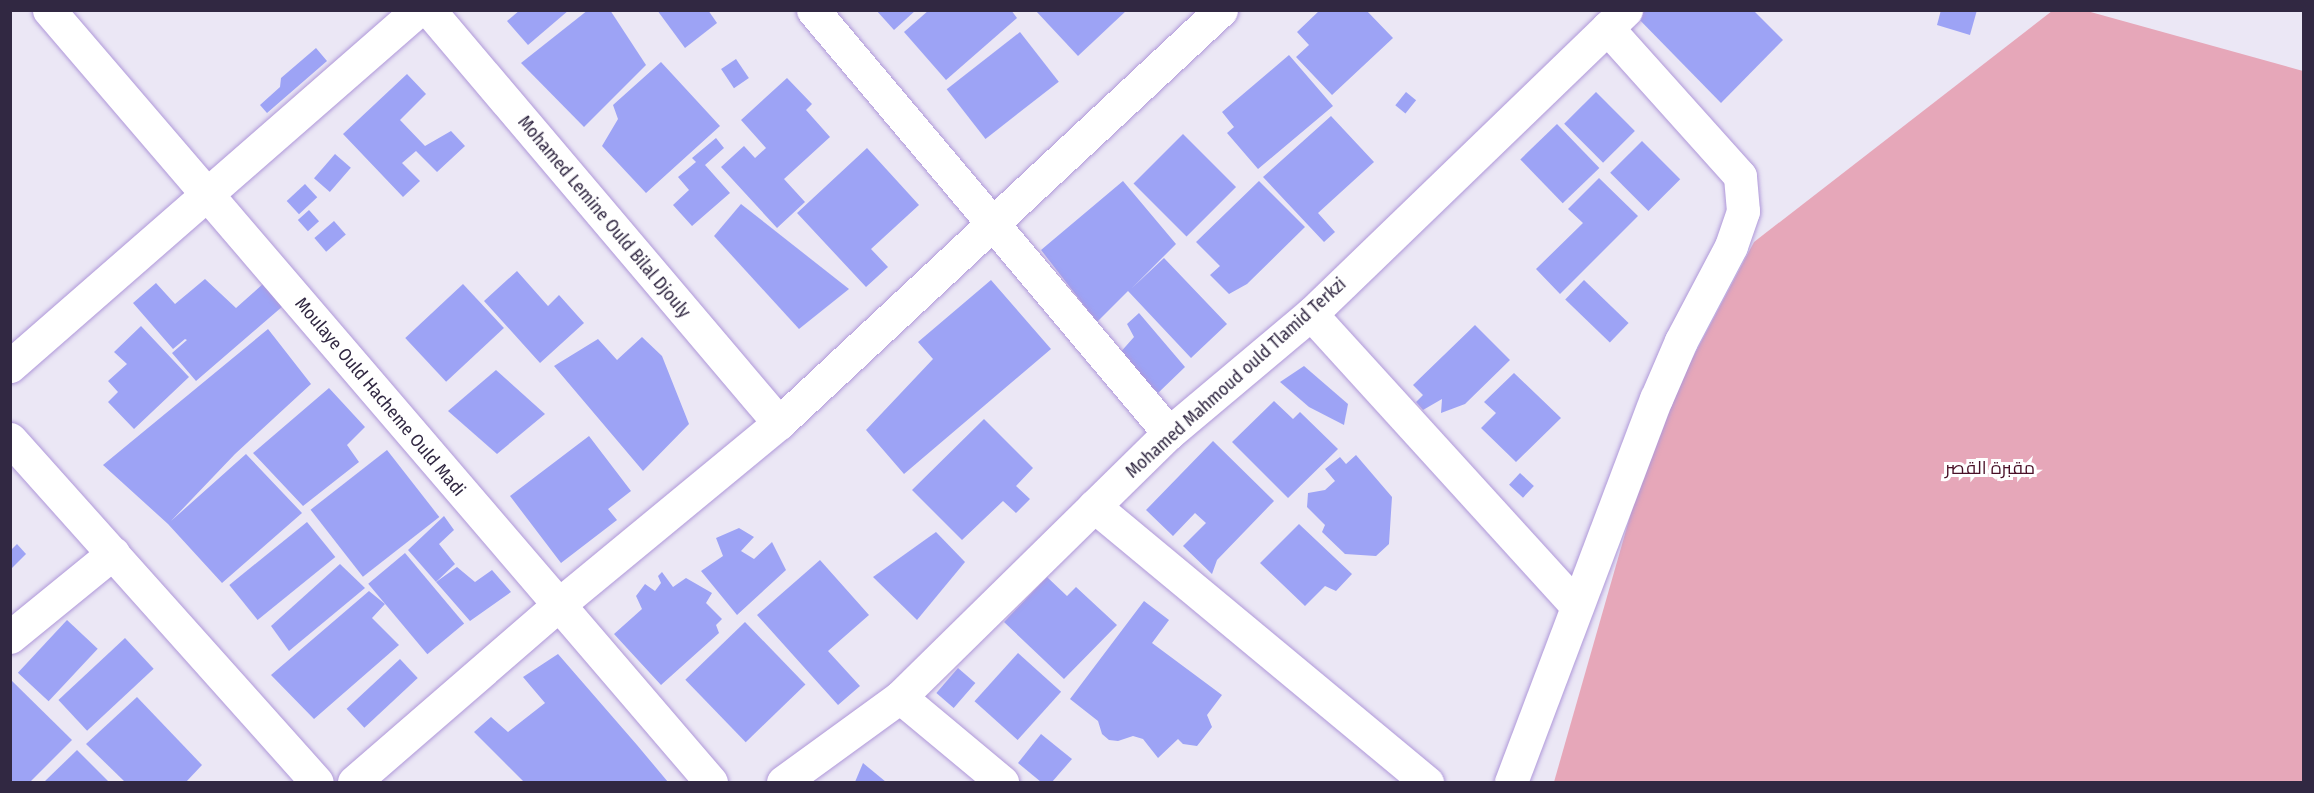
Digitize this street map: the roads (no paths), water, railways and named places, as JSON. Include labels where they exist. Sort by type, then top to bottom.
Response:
[{"type":"street","name":"Moulaye Ould Hacheme Ould Madi","points":[[50,10],[557,606],[711,783]]},
{"type":"street","points":[[10,366],[418,10]]},
{"type":"street","name":"Mohamed Lemine Ould Bilal Djouly","points":[[429,10],[779,423]]},
{"type":"street","points":[[813,10],[1169,433]]},
{"type":"street","points":[[354,783],[557,606],[779,423],[1221,10]]},
{"type":"street","points":[[1511,783],[1576,605],[1656,399],[1681,341],[1731,246],[1743,210],[1740,176],[1617,20]]},
{"type":"street","name":"Mohamed Mahmoud ould Tlamid Terkzi","points":[[783,783],[900,697],[1169,433],[1311,314],[1617,20]]},
{"type":"street","points":[[1311,314],[1576,605]]},
{"type":"street","points":[[10,439],[317,783]]},
{"type":"street","points":[[1094,506],[1427,783]]},
{"type":"street","points":[[10,637],[113,553]]},
{"type":"street","points":[[900,697],[1002,783]]},
{"type":"park label","name":"مقبرة القصر","points":[[1990,468]]}]
